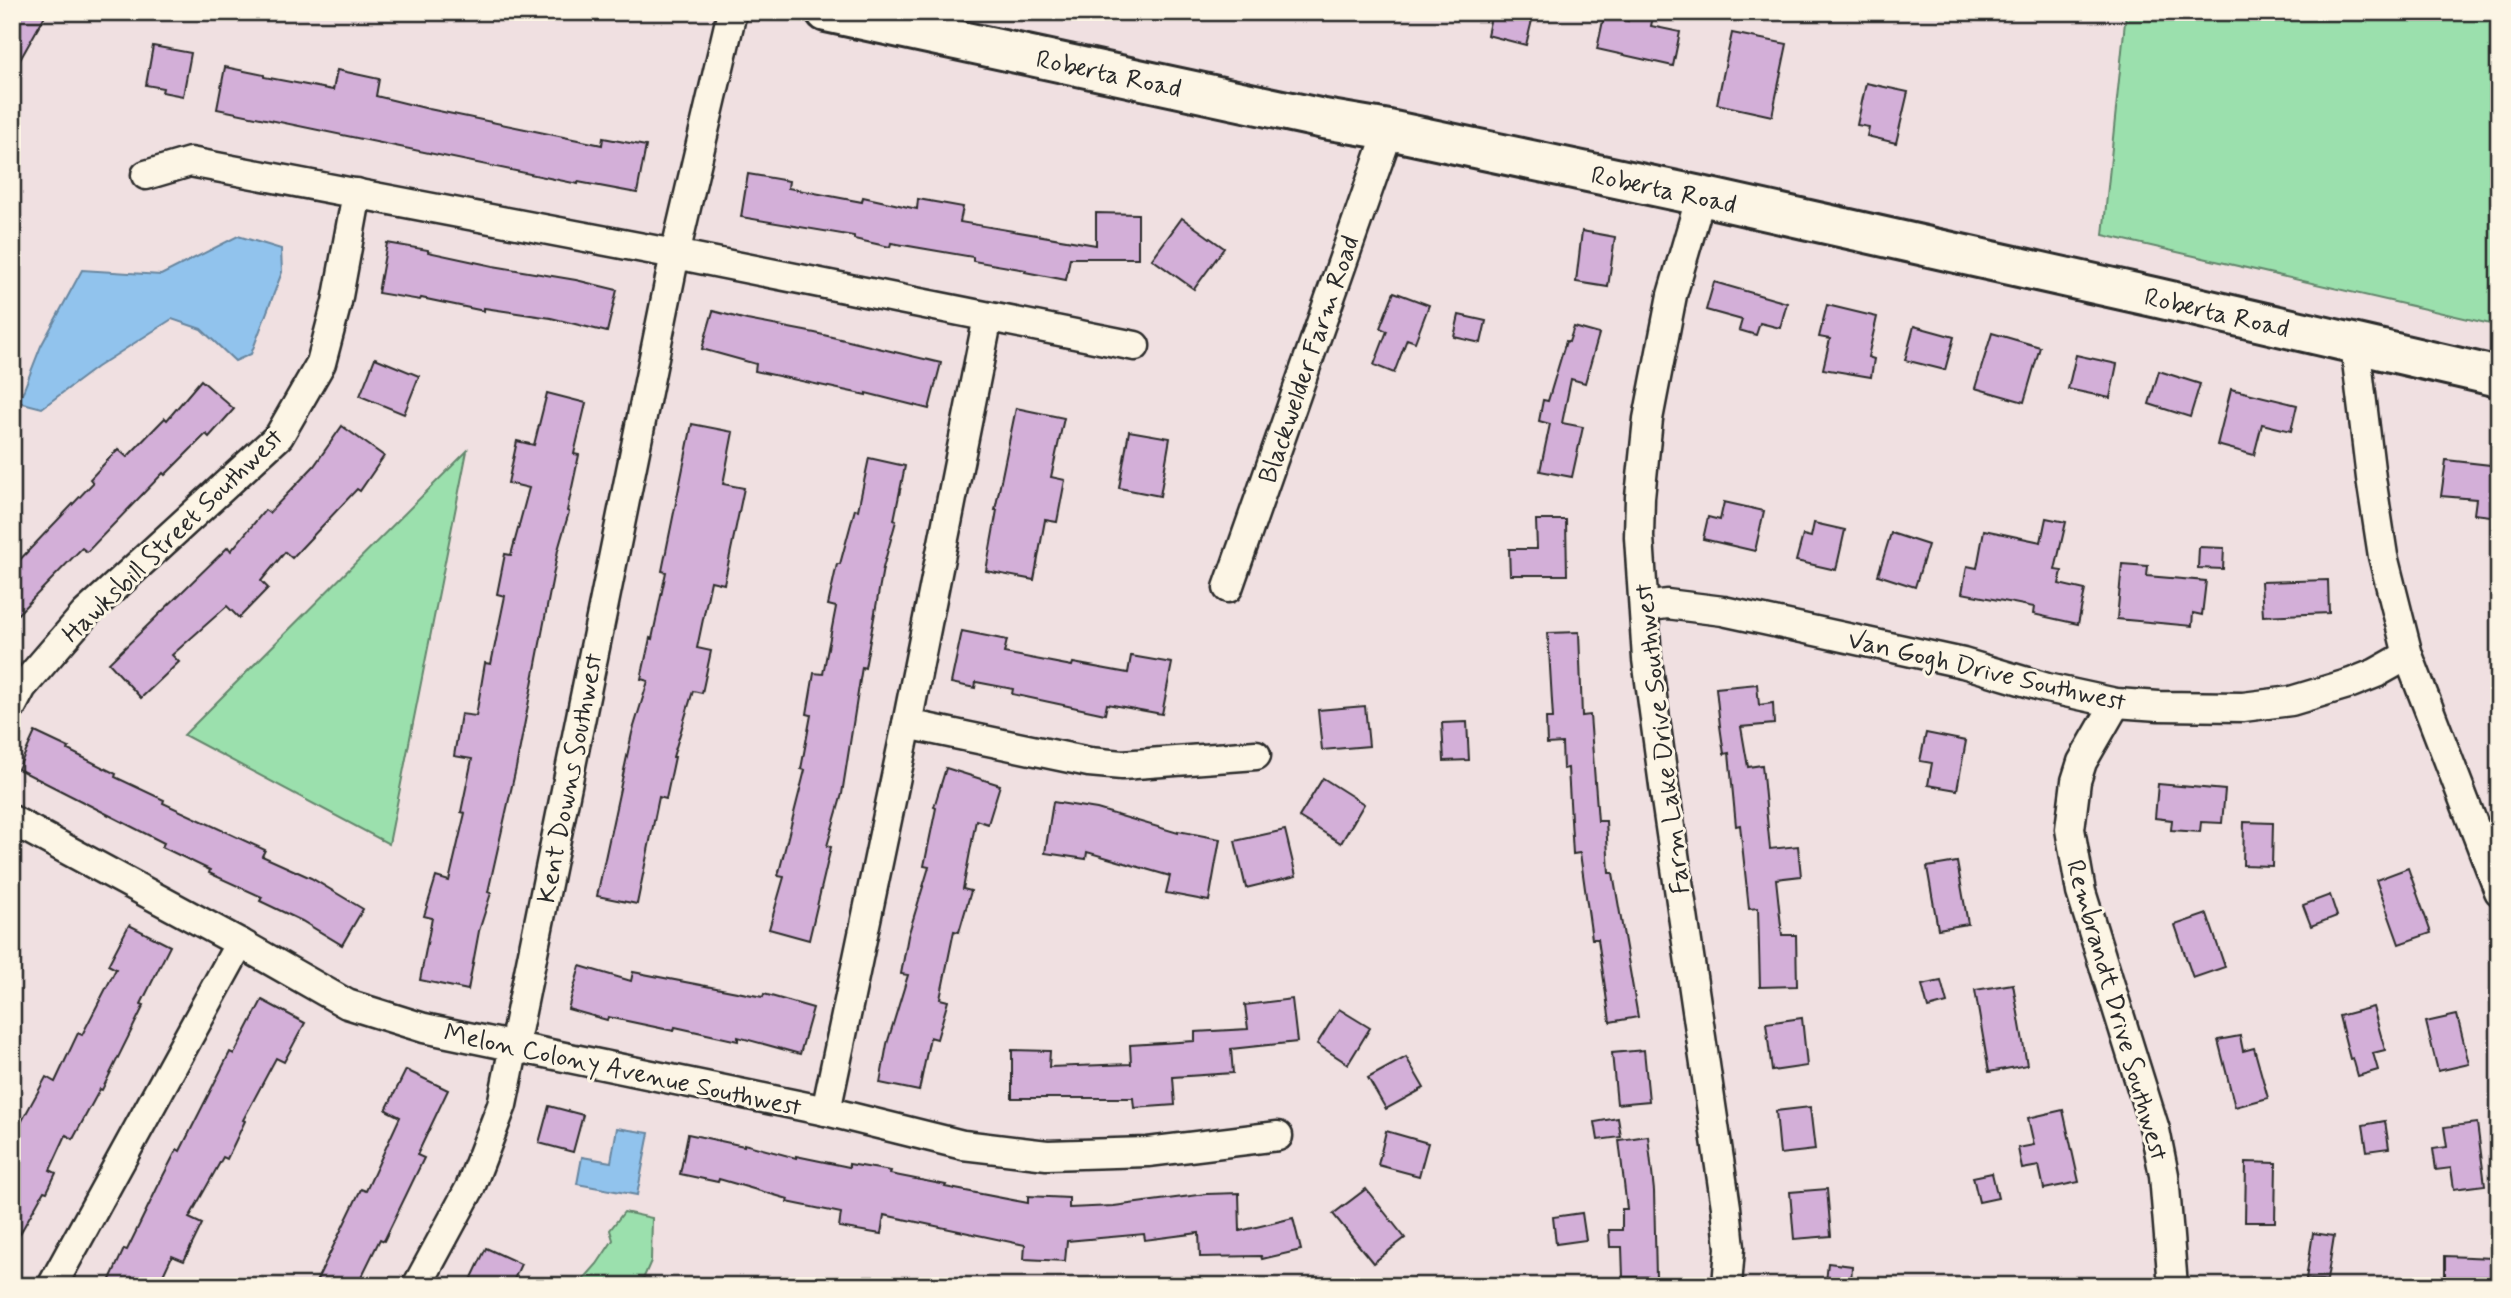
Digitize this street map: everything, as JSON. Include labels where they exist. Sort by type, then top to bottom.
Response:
[{"type":"street","name":"Kent Downs Southwest","points":[[417,1286],[470,1188],[502,1105],[675,254],[732,12]]},
{"type":"street","name":"Roberta Road","points":[[826,12],[1324,119],[1389,130],[1701,196],[2499,377]]},
{"type":"street","name":"Blackwelder Farm Road","points":[[1228,588],[1389,130]]},
{"type":"street","points":[[146,175],[190,162],[675,254],[1135,346]]},
{"type":"street","name":"Hawksbill Street Southwest","points":[[12,706],[22,687],[85,614],[279,436],[321,363],[337,303],[357,193]]},
{"type":"street","name":"Farm Lake Drive Southwest","points":[[1701,196],[1672,295],[1648,419],[1639,537],[1647,659],[1726,1207],[1730,1248],[1727,1286]]},
{"type":"street","points":[[826,1111],[908,724],[988,317]]},
{"type":"street","points":[[2355,344],[2383,556],[2408,655],[2499,891]]},
{"type":"street","name":"Van Gogh Drive Southwest","points":[[1644,607],[1667,604],[1723,611],[1962,663],[2047,688],[2116,703],[2243,707],[2291,701],[2351,683],[2408,655]]},
{"type":"street","name":"Rembrandt Drive Southwest","points":[[2116,703],[2082,762],[2076,781],[2070,829],[2081,892],[2155,1130],[2164,1175],[2173,1286]]},
{"type":"street","points":[[908,724],[1090,762],[1122,765],[1256,755]]},
{"type":"street","name":"Melon Colony Avenue Southwest","points":[[12,820],[347,1004],[424,1028],[826,1111],[963,1145],[1047,1155],[1148,1152],[1278,1136]]},
{"type":"street","points":[[52,1286],[240,943]]},
{"type":"green space","points":[[2126,12],[2499,12],[2499,326],[2103,235]]},
{"type":"green space","points":[[467,451],[389,844],[184,735]]},
{"type":"green space","points":[[624,1212],[652,1218],[651,1261],[640,1286],[584,1286],[581,1282],[613,1240],[610,1230]]},
{"type":"water","points":[[238,236],[281,249],[282,272],[251,354],[235,361],[201,329],[172,319],[97,367],[42,408],[19,402],[41,346],[82,270],[161,275]]},
{"type":"water","points":[[617,1128],[649,1133],[637,1195],[577,1184],[582,1157],[611,1162]]},
{"type":"building","points":[[12,12],[47,12],[12,74]]},
{"type":"building","points":[[1492,12],[1534,12],[1526,45],[1487,35]]},
{"type":"building","points":[[1630,12],[1653,17],[1651,26],[1680,32],[1673,66],[1597,49],[1604,16],[1628,21]]},
{"type":"building","points":[[1732,33],[1787,44],[1772,116],[1717,104]]},
{"type":"building","points":[[153,46],[191,53],[183,96],[162,92],[163,88],[146,85]]},
{"type":"building","points":[[225,67],[333,90],[337,70],[379,79],[376,96],[602,145],[603,138],[646,146],[637,193],[578,184],[217,109]]},
{"type":"building","points":[[1866,83],[1908,92],[1896,143],[1867,136],[1869,127],[1857,125]]},
{"type":"building","points":[[748,174],[789,181],[788,188],[862,202],[863,197],[917,209],[918,199],[963,207],[960,222],[1096,245],[1096,213],[1138,214],[1138,258],[1070,258],[1066,280],[973,261],[973,257],[891,243],[890,247],[854,239],[854,236],[741,217]]},
{"type":"building","points":[[1182,218],[1224,248],[1194,289],[1152,259]]},
{"type":"building","points":[[1582,231],[1615,237],[1608,287],[1576,282]]},
{"type":"building","points":[[387,243],[617,290],[607,332],[551,318],[484,308],[484,311],[421,298],[420,300],[378,293]]},
{"type":"building","points":[[1714,282],[1787,303],[1780,328],[1760,323],[1756,335],[1739,330],[1742,320],[1706,310]]},
{"type":"building","points":[[1394,292],[1429,305],[1415,342],[1407,339],[1394,373],[1374,365],[1387,331],[1380,328]]},
{"type":"building","points":[[1827,305],[1877,317],[1868,357],[1874,359],[1871,377],[1823,369],[1830,339],[1819,337]]},
{"type":"building","points":[[713,311],[941,363],[929,409],[866,393],[755,371],[756,364],[702,349]]},
{"type":"building","points":[[1459,315],[1486,321],[1481,343],[1454,337]]},
{"type":"building","points":[[1914,326],[1954,337],[1945,370],[1905,360]]},
{"type":"building","points":[[1574,327],[1599,334],[1585,383],[1571,379],[1562,423],[1583,427],[1572,477],[1540,471],[1550,424],[1539,421],[1543,400],[1548,401],[1566,341],[1569,342]]},
{"type":"building","points":[[1992,333],[2040,347],[2024,402],[1975,388]]},
{"type":"building","points":[[2076,355],[2117,364],[2110,398],[2068,389]]},
{"type":"building","points":[[375,358],[419,376],[404,414],[360,396]]},
{"type":"building","points":[[2159,371],[2200,384],[2190,417],[2149,404]]},
{"type":"building","points":[[201,380],[234,409],[209,437],[206,434],[165,475],[163,473],[87,552],[82,548],[12,620],[12,568],[93,483],[90,479],[118,449],[127,457],[165,418],[167,420]]},
{"type":"building","points":[[2231,389],[2297,405],[2291,431],[2262,424],[2254,455],[2217,445]]},
{"type":"building","points":[[547,393],[586,403],[574,454],[579,455],[567,511],[569,512],[558,550],[516,768],[488,892],[491,893],[479,931],[468,990],[420,980],[432,918],[424,916],[436,877],[449,881],[465,813],[461,812],[472,759],[454,756],[461,714],[476,716],[485,663],[491,664],[505,596],[497,594],[505,554],[511,555],[529,488],[508,483],[517,441],[534,445]]},
{"type":"building","points":[[1016,408],[1064,418],[1051,477],[1065,480],[1057,522],[1045,520],[1034,580],[986,571],[995,510]]},
{"type":"building","points":[[692,424],[733,432],[723,484],[744,488],[724,584],[711,581],[697,648],[711,651],[702,693],[693,691],[673,757],[666,799],[659,797],[637,904],[597,896],[632,733],[648,681],[641,679],[666,572],[662,571]]},
{"type":"building","points":[[342,426],[384,456],[360,491],[357,489],[292,558],[285,552],[261,581],[268,588],[239,618],[227,606],[172,655],[179,662],[141,698],[109,663],[228,547],[231,551],[265,510],[269,513],[314,466]]},
{"type":"building","points":[[1129,431],[1170,438],[1160,496],[1119,488]]},
{"type":"building","points":[[869,458],[905,466],[865,668],[862,667],[842,794],[827,846],[831,847],[809,940],[769,929],[784,877],[778,876],[805,770],[801,769],[811,715],[807,714],[814,673],[823,674],[836,607],[828,605],[837,564],[840,564],[855,509],[858,510]]},
{"type":"building","points":[[2446,460],[2499,466],[2499,517],[2474,514],[2476,499],[2441,496]]},
{"type":"building","points":[[1724,502],[1764,511],[1755,551],[1703,539],[1708,517],[1720,520]]},
{"type":"building","points":[[2046,518],[2066,522],[2055,570],[2062,571],[2059,584],[2085,590],[2078,624],[2033,614],[2034,607],[1962,593],[1967,566],[1977,568],[1984,530],[2041,542]]},
{"type":"building","points":[[1536,520],[1566,520],[1567,575],[1510,575],[1509,549],[1537,549]]},
{"type":"building","points":[[1814,523],[1845,530],[1836,570],[1796,561],[1803,535],[1811,537]]},
{"type":"building","points":[[1891,533],[1928,545],[1915,587],[1878,575]]},
{"type":"building","points":[[2199,547],[2224,548],[2223,569],[2198,568]]},
{"type":"building","points":[[2122,564],[2148,566],[2147,576],[2206,581],[2202,615],[2193,613],[2192,626],[2117,619]]},
{"type":"building","points":[[2328,580],[2329,613],[2263,616],[2261,582]]},
{"type":"building","points":[[962,631],[1007,640],[1004,653],[1072,666],[1073,663],[1128,673],[1131,656],[1172,663],[1162,714],[1107,704],[1105,714],[1012,694],[1013,689],[976,682],[975,688],[951,683]]},
{"type":"building","points":[[1579,632],[1582,716],[1590,715],[1598,821],[1606,821],[1609,873],[1613,873],[1638,1017],[1610,1022],[1598,939],[1592,939],[1580,853],[1573,854],[1568,768],[1563,769],[1562,743],[1547,744],[1546,718],[1553,718],[1548,633]]},
{"type":"building","points":[[1757,684],[1759,705],[1773,703],[1774,724],[1741,727],[1748,767],[1762,765],[1770,849],[1798,846],[1801,876],[1776,879],[1782,935],[1796,935],[1797,986],[1760,987],[1758,908],[1749,909],[1740,825],[1736,826],[1729,753],[1724,754],[1720,726],[1716,688]]},
{"type":"building","points":[[1365,706],[1369,746],[1322,750],[1318,710]]},
{"type":"building","points":[[1467,722],[1469,760],[1444,761],[1442,723]]},
{"type":"building","points":[[35,732],[116,774],[115,777],[164,800],[163,803],[265,850],[262,856],[311,878],[363,909],[342,945],[302,921],[260,901],[262,897],[209,873],[210,870],[162,847],[164,843],[18,769]]},
{"type":"building","points":[[1926,733],[1966,741],[1957,790],[1928,785],[1932,763],[1920,761]]},
{"type":"building","points":[[946,768],[1000,785],[988,824],[976,820],[963,889],[971,891],[959,932],[954,931],[940,999],[948,1001],[937,1039],[930,1037],[919,1091],[880,1083],[887,1044],[908,975],[901,974],[908,936],[929,867],[924,866],[936,808],[934,807]]},
{"type":"building","points":[[1323,778],[1364,804],[1341,843],[1299,817]]},
{"type":"building","points":[[2158,784],[2225,790],[2222,823],[2201,822],[2200,832],[2171,830],[2172,820],[2155,818]]},
{"type":"building","points":[[1053,802],[1097,809],[1178,833],[1220,839],[1209,901],[1166,893],[1170,876],[1087,852],[1086,859],[1045,853]]},
{"type":"building","points":[[2244,822],[2273,823],[2272,866],[2243,865]]},
{"type":"building","points":[[1285,830],[1296,876],[1246,888],[1235,841]]},
{"type":"building","points":[[1957,862],[1968,924],[1938,929],[1927,867]]},
{"type":"building","points":[[2408,868],[2431,933],[2399,944],[2376,880]]},
{"type":"building","points":[[2330,895],[2337,916],[2311,926],[2303,905]]},
{"type":"building","points":[[2207,914],[2225,967],[2193,978],[2175,925]]},
{"type":"building","points":[[129,925],[170,946],[102,1090],[100,1089],[73,1139],[66,1135],[50,1170],[56,1173],[47,1192],[44,1191],[12,1248],[12,1139],[46,1077],[55,1082],[78,1033],[82,1035],[116,969],[108,965]]},
{"type":"building","points":[[580,966],[631,981],[633,972],[763,997],[764,994],[813,1008],[800,1054],[738,1037],[738,1041],[675,1027],[674,1031],[608,1017],[607,1020],[568,1009]]},
{"type":"building","points":[[1941,981],[1947,1003],[1928,1008],[1922,985]]},
{"type":"building","points":[[2013,984],[2027,1065],[1989,1072],[1975,990]]},
{"type":"building","points":[[1292,999],[1297,1042],[1231,1049],[1233,1073],[1173,1077],[1175,1105],[1134,1108],[1133,1098],[1012,1098],[1012,1050],[1050,1051],[1049,1067],[1131,1064],[1130,1045],[1195,1041],[1195,1032],[1248,1029],[1245,1005]]},
{"type":"building","points":[[262,1000],[305,1023],[284,1062],[276,1058],[243,1120],[245,1121],[227,1159],[223,1157],[189,1218],[202,1224],[184,1261],[172,1256],[158,1286],[107,1286],[177,1149],[180,1151],[230,1052],[234,1054]]},
{"type":"building","points":[[2373,1007],[2385,1050],[2373,1053],[2378,1070],[2358,1076],[2353,1058],[2350,1059],[2339,1016]]},
{"type":"building","points":[[1339,1009],[1370,1028],[1348,1064],[1317,1044]]},
{"type":"building","points":[[2457,1015],[2469,1064],[2438,1071],[2426,1022]]},
{"type":"building","points":[[1802,1018],[1807,1066],[1772,1071],[1766,1023]]},
{"type":"building","points":[[2240,1036],[2243,1051],[2254,1048],[2268,1098],[2235,1107],[2218,1040]]},
{"type":"building","points":[[1644,1050],[1649,1101],[1617,1104],[1612,1053]]},
{"type":"building","points":[[1406,1057],[1424,1088],[1386,1109],[1368,1078]]},
{"type":"building","points":[[406,1070],[448,1090],[417,1155],[424,1158],[384,1241],[380,1239],[357,1286],[314,1286],[361,1189],[366,1191],[400,1117],[386,1110]]},
{"type":"building","points":[[549,1106],[583,1115],[573,1152],[539,1143]]},
{"type":"building","points":[[1810,1107],[1815,1150],[1780,1154],[1776,1111]]},
{"type":"building","points":[[2063,1110],[2079,1182],[2044,1189],[2039,1166],[2022,1169],[2018,1148],[2034,1145],[2028,1118]]},
{"type":"building","points":[[1618,1118],[1621,1137],[1598,1140],[1595,1122]]},
{"type":"building","points":[[2385,1121],[2389,1148],[2367,1151],[2363,1125]]},
{"type":"building","points":[[2477,1123],[2485,1185],[2454,1189],[2451,1168],[2436,1170],[2433,1149],[2447,1147],[2444,1127]]},
{"type":"building","points":[[1386,1131],[1428,1143],[1419,1176],[1378,1165]]},
{"type":"building","points":[[688,1134],[744,1144],[796,1158],[891,1171],[890,1174],[946,1185],[945,1187],[1028,1203],[1028,1196],[1069,1198],[1069,1208],[1239,1193],[1240,1231],[1293,1218],[1301,1250],[1262,1259],[1261,1256],[1200,1257],[1199,1233],[1145,1240],[1144,1234],[1067,1241],[1065,1261],[1024,1259],[1025,1245],[884,1215],[881,1234],[839,1227],[841,1213],[787,1202],[788,1199],[719,1179],[718,1182],[680,1174]]},
{"type":"building","points":[[1648,1136],[1654,1191],[1656,1277],[1623,1277],[1622,1247],[1610,1247],[1609,1230],[1622,1230],[1622,1209],[1627,1209],[1619,1140]]},
{"type":"building","points":[[2246,1162],[2276,1163],[2275,1222],[2245,1222]]},
{"type":"building","points":[[1992,1173],[1998,1198],[1979,1202],[1973,1177]]},
{"type":"building","points":[[1366,1189],[1405,1238],[1373,1263],[1333,1214]]},
{"type":"building","points":[[1827,1189],[1831,1236],[1794,1239],[1790,1192]]},
{"type":"building","points":[[1582,1213],[1586,1240],[1556,1244],[1553,1217]]},
{"type":"building","points":[[2313,1233],[2334,1236],[2327,1280],[2306,1279]]},
{"type":"building","points":[[486,1248],[521,1264],[511,1286],[468,1286]]},
{"type":"building","points":[[2445,1256],[2493,1258],[2492,1286],[2445,1286]]},
{"type":"building","points":[[1828,1263],[1852,1266],[1851,1284],[1826,1282]]}]
